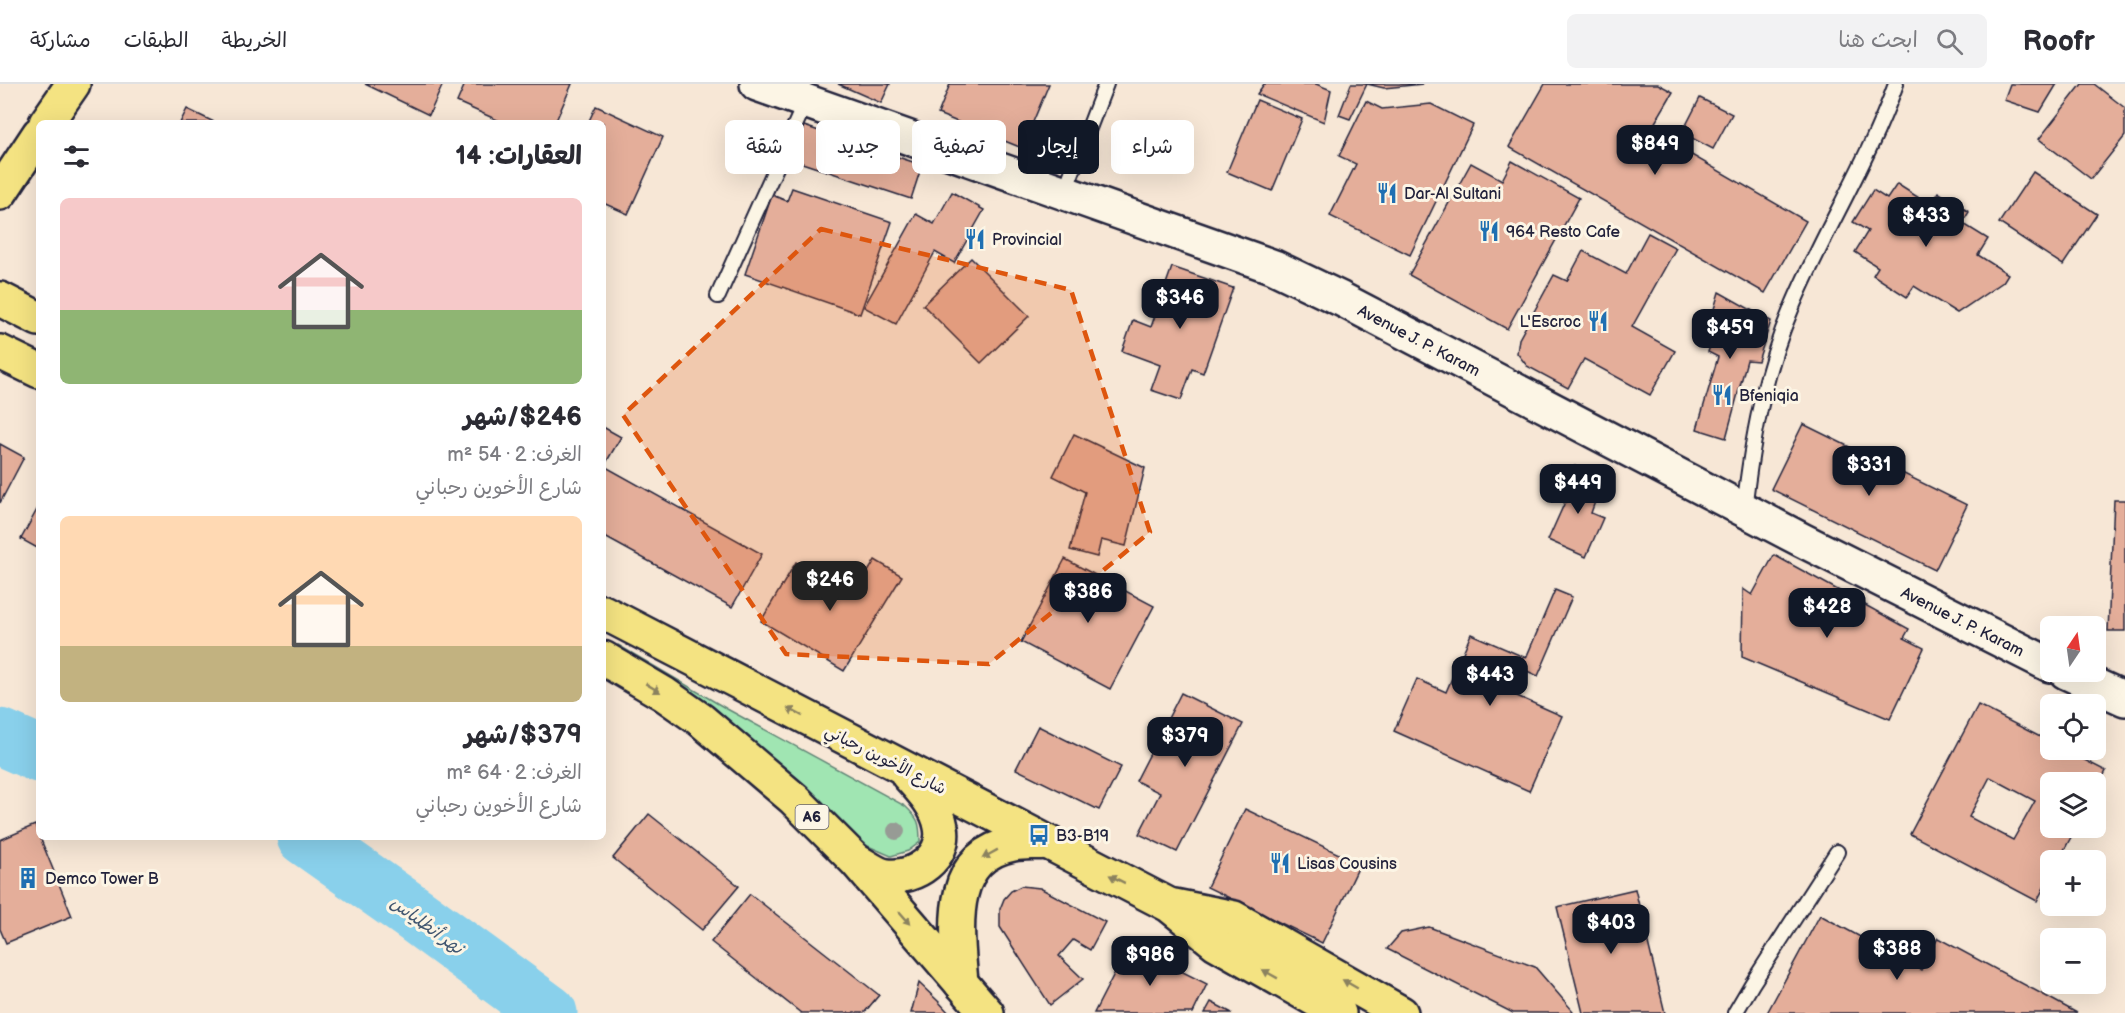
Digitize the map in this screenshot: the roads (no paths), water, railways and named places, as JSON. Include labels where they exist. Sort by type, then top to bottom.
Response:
[{"type":"highway","points":[[48,120],[73,84]]},
{"type":"highway","points":[[0,193],[10,165],[36,137]]},
{"type":"highway","points":[[0,299],[36,317]]},
{"type":"highway","points":[[0,352],[36,370]]},
{"type":"highway","name":"شارع الأخوين رحباني","points":[[606,614],[1169,905]]},
{"type":"highway","name":"A6","points":[[606,660],[664,694],[701,720],[794,799],[856,861],[987,1013]]},
{"type":"highway","points":[[856,861],[884,876],[908,875],[920,870],[938,849],[941,827],[938,818],[921,789],[903,769]]},
{"type":"highway","points":[[961,983],[958,914],[960,895],[972,868],[983,856],[994,850],[1014,844],[1046,842]]},
{"type":"highway","points":[[1169,905],[1216,943],[1339,1013]]},
{"type":"highway","points":[[1169,905],[1234,918],[1401,1013]]},
{"type":"street","name":"Avenue J. P. Karam","points":[[757,84],[1223,248],[1284,272],[1341,299],[1744,510],[2040,660]]},
{"type":"street","points":[[2088,682],[2125,699]]},
{"type":"lane","points":[[1064,193],[1106,84]]},
{"type":"lane","points":[[1744,510],[1759,407],[1781,336],[1805,279],[1868,153],[1896,84]]},
{"type":"lane","points":[[718,296],[806,101]]},
{"type":"lane","points":[[1735,1013],[1837,852]]},
{"type":"waterway","name":"نهر أنطلياس","points":[[0,737],[36,753]]},
{"type":"waterway","name":"نهر أنطلياس","points":[[309,840],[549,1013]]},
{"type":"place","name":"Dar-Al Sultani","points":[[1387,193]]},
{"type":"place","name":"964 Resto Cafe","points":[[1489,231]]},
{"type":"place","name":"Provincial","points":[[975,239]]},
{"type":"place","name":"L'Escroc","points":[[1598,321]]},
{"type":"place","name":"Bfeniqia","points":[[1722,395]]},
{"type":"place","name":"B3-B19","points":[[1039,835]]},
{"type":"place","name":"Lisas Cousins","points":[[1280,863]]},
{"type":"place","name":"Demco Tower B","points":[[28,878]]}]
